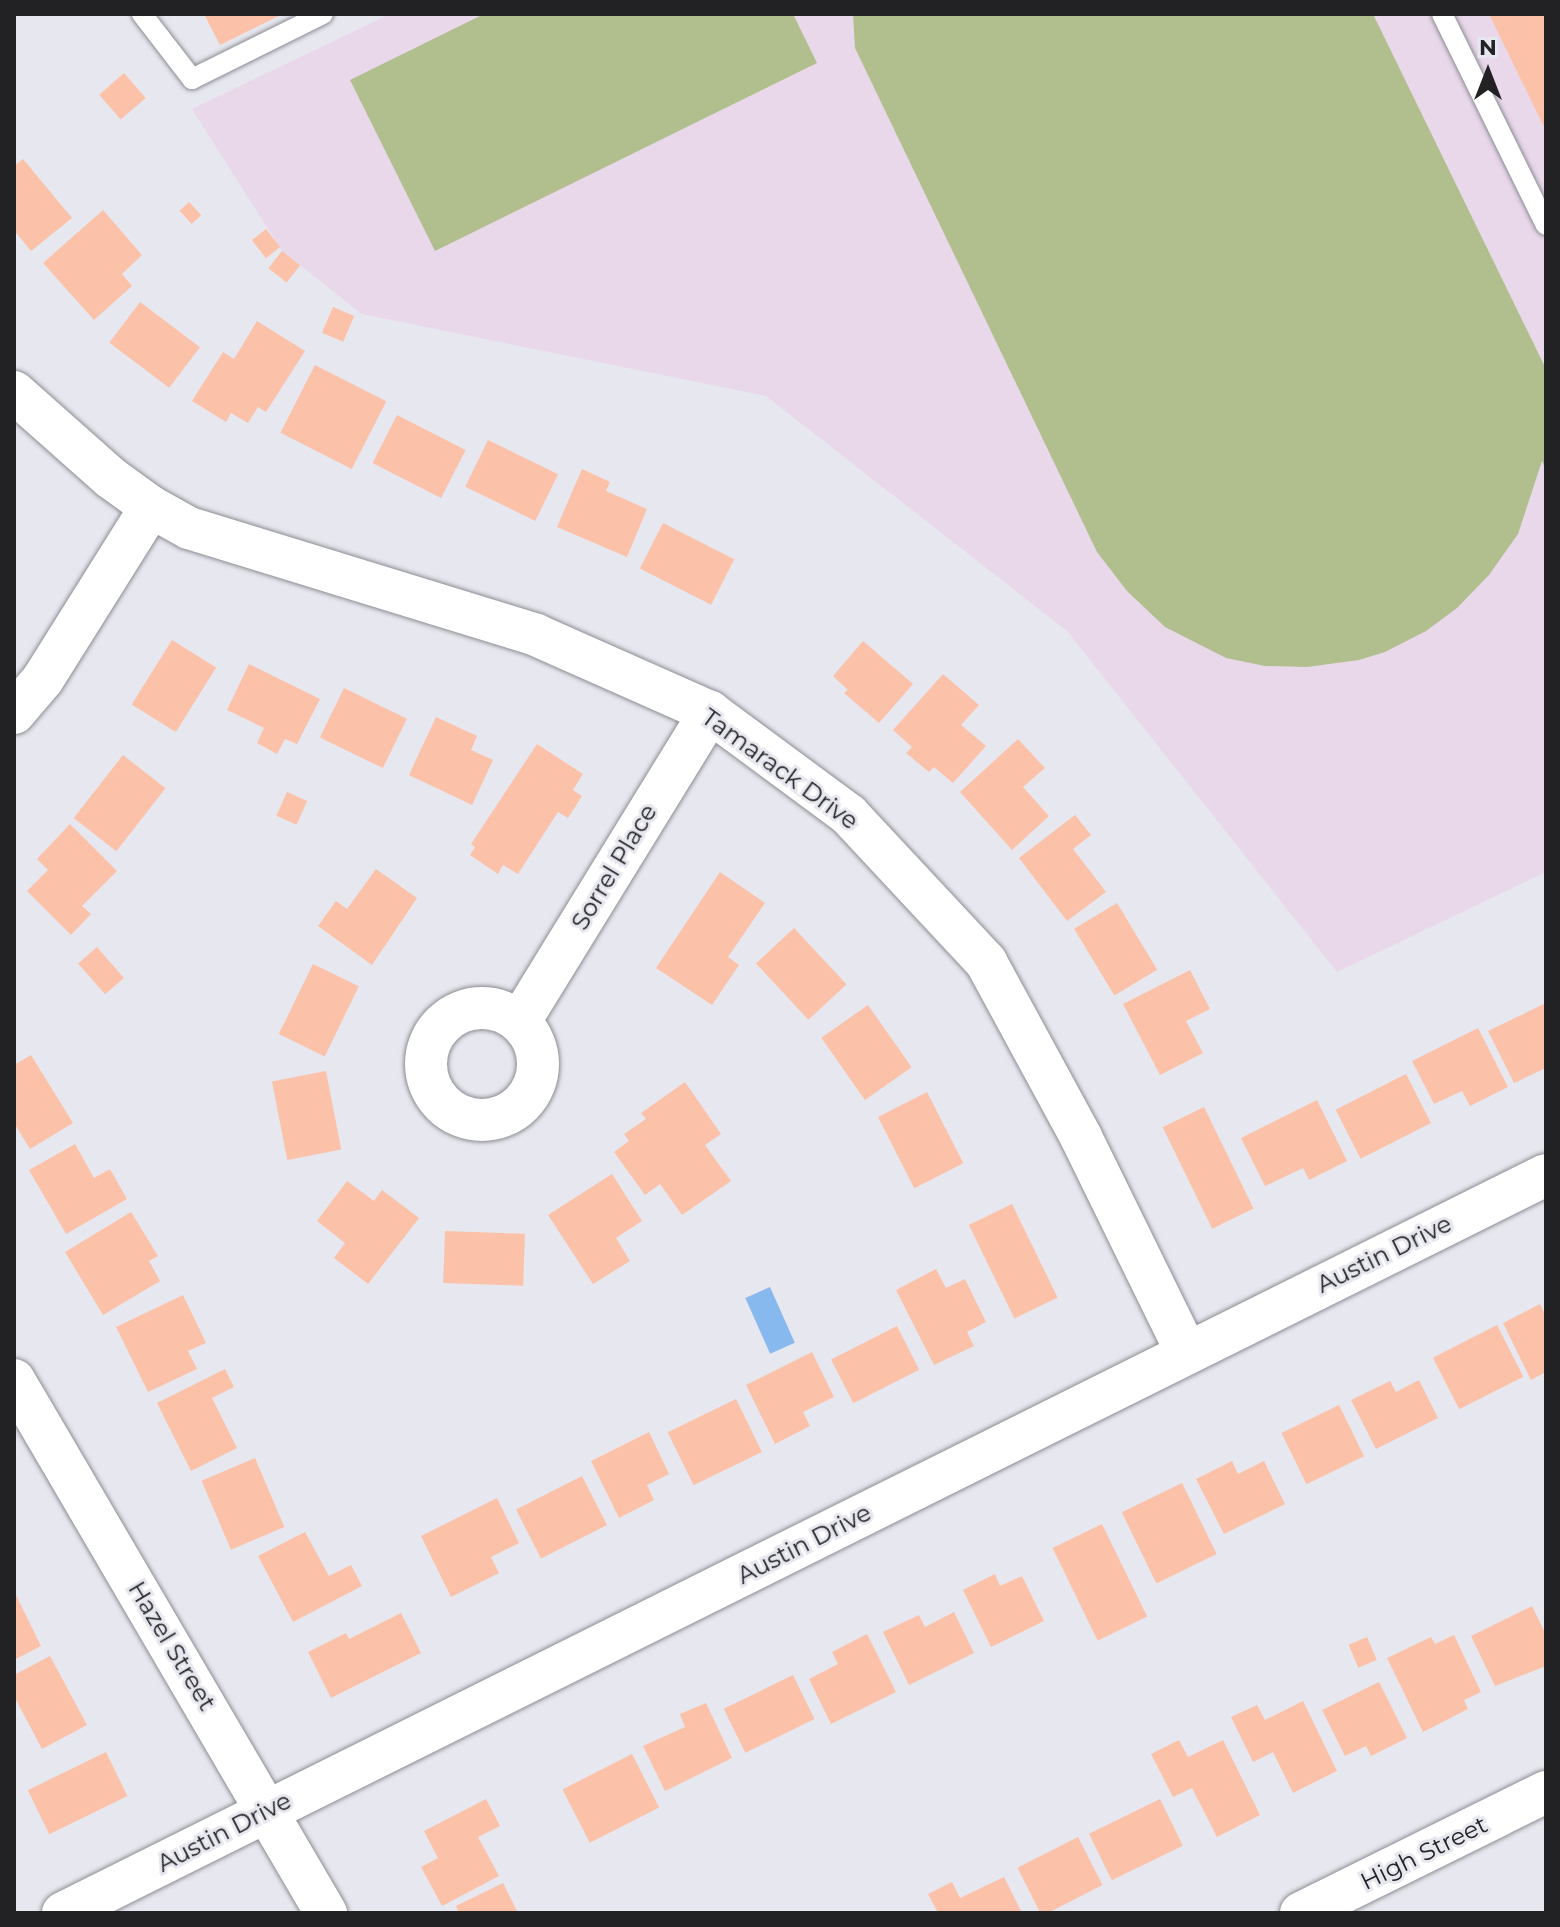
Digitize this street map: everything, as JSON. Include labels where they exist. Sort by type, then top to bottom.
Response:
[{"type":"street","name":"Tamarack Drive","points":[[14,392],[111,478],[151,507],[189,528],[536,635],[710,712],[849,815],[986,962],[1081,1137],[1186,1351]]},
{"type":"street","points":[[14,713],[43,679],[151,507]]},
{"type":"street","name":"Sorrel Place","points":[[520,1021],[710,712]]},
{"type":"street","name":"Austin Drive","points":[[63,1913],[1186,1351],[1546,1175]]},
{"type":"street","name":"Hazel Street","points":[[14,1380],[269,1810],[326,1913]]},
{"type":"street","name":"High Street","points":[[1301,1913],[1546,1792]]},
{"type":"lane","points":[[142,14],[192,79],[323,14]]},
{"type":"lane","points":[[1442,14],[1546,225]]},
{"type":"shaded area","points":[[390,14],[1546,14],[1546,872],[1337,972],[1067,631],[766,396],[362,314],[282,251],[192,109]]},
{"type":"green space","points":[[484,14],[793,14],[817,63],[435,251],[350,80]]},
{"type":"green space","points":[[853,14],[1373,14],[1546,369],[1546,470],[1542,461],[1518,534],[1489,575],[1457,608],[1426,631],[1385,652],[1359,660],[1307,667],[1265,666],[1226,658],[1165,627],[1127,591],[1097,552],[855,48]]},
{"type":"water","points":[[770,1287],[795,1343],[770,1354],[745,1298]]},
{"type":"building","points":[[204,14],[283,14],[220,45]]},
{"type":"building","points":[[1489,14],[1546,14],[1546,131]]},
{"type":"building","points":[[124,73],[146,98],[121,120],[99,95]]},
{"type":"building","points":[[23,159],[72,218],[31,251],[14,230],[14,166]]},
{"type":"building","points":[[189,202],[201,215],[192,224],[179,211]]},
{"type":"building","points":[[103,210],[142,255],[122,274],[132,286],[94,320],[43,263]]},
{"type":"building","points":[[266,229],[280,247],[266,258],[252,240]]},
{"type":"building","points":[[282,251],[300,265],[287,282],[268,268]]},
{"type":"building","points":[[140,302],[200,347],[169,388],[109,343]]},
{"type":"building","points":[[333,307],[354,316],[343,342],[322,333]]},
{"type":"building","points":[[257,321],[305,351],[266,412],[258,407],[248,423],[231,413],[226,422],[192,401],[223,352],[234,359]]},
{"type":"building","points":[[315,365],[386,401],[352,469],[280,433]]},
{"type":"building","points":[[397,415],[466,450],[441,498],[372,463]]},
{"type":"building","points":[[488,440],[558,474],[535,521],[465,487]]},
{"type":"building","points":[[582,469],[610,482],[606,491],[647,509],[627,557],[557,527]]},
{"type":"building","points":[[663,523],[734,559],[711,605],[640,568]]},
{"type":"building","points":[[172,640],[216,668],[176,732],[132,704]]},
{"type":"building","points":[[863,641],[913,684],[879,723],[844,693],[848,690],[833,676]]},
{"type":"building","points":[[249,664],[320,699],[297,744],[285,739],[277,754],[257,743],[264,728],[227,710]]},
{"type":"building","points":[[943,674],[979,705],[961,725],[986,746],[953,783],[934,767],[929,772],[906,753],[912,747],[893,730]]},
{"type":"building","points":[[344,688],[407,719],[383,768],[320,737]]},
{"type":"building","points":[[436,717],[477,736],[471,750],[493,760],[472,805],[409,775]]},
{"type":"building","points":[[1018,739],[1045,768],[1023,787],[1049,816],[1012,850],[960,792]]},
{"type":"building","points":[[537,744],[583,774],[573,790],[582,796],[568,818],[558,812],[518,874],[503,865],[498,874],[470,855],[475,847],[471,844]]},
{"type":"building","points":[[123,755],[166,788],[116,851],[74,818]]},
{"type":"building","points":[[287,792],[307,801],[297,825],[276,816]]},
{"type":"building","points":[[1075,815],[1091,835],[1073,849],[1106,892],[1067,921],[1019,858]]},
{"type":"building","points":[[70,824],[117,871],[82,906],[91,914],[71,935],[27,891],[48,870],[37,859]]},
{"type":"building","points":[[376,869],[417,898],[372,965],[318,926],[336,901],[347,909]]},
{"type":"building","points":[[720,872],[765,903],[728,957],[739,965],[712,1005],[656,968]]},
{"type":"building","points":[[1117,903],[1157,970],[1114,996],[1074,929]]},
{"type":"building","points":[[794,928],[847,984],[808,1020],[756,963]]},
{"type":"building","points":[[97,947],[124,978],[105,994],[78,963]]},
{"type":"building","points":[[313,964],[359,986],[325,1056],[279,1034]]},
{"type":"building","points":[[1190,970],[1210,1009],[1186,1021],[1203,1053],[1160,1075],[1123,1004]]},
{"type":"building","points":[[1546,1003],[1546,1068],[1514,1083],[1488,1031]]},
{"type":"building","points":[[868,1005],[912,1067],[865,1100],[821,1038]]},
{"type":"building","points":[[1478,1028],[1508,1087],[1470,1106],[1462,1091],[1434,1104],[1412,1061]]},
{"type":"building","points":[[31,1055],[73,1123],[30,1149],[14,1123],[14,1065]]},
{"type":"building","points":[[326,1071],[341,1150],[287,1160],[272,1081]]},
{"type":"building","points":[[1406,1074],[1431,1123],[1361,1159],[1336,1110]]},
{"type":"building","points":[[685,1082],[721,1134],[705,1145],[731,1181],[682,1215],[660,1184],[645,1195],[614,1152],[629,1141],[624,1134],[646,1119],[641,1113]]},
{"type":"building","points":[[927,1092],[963,1163],[914,1188],[878,1117]]},
{"type":"building","points":[[1317,1100],[1347,1161],[1309,1180],[1303,1168],[1265,1186],[1241,1138]]},
{"type":"building","points":[[1204,1107],[1254,1209],[1212,1229],[1163,1127]]},
{"type":"building","points":[[75,1144],[94,1178],[110,1169],[127,1199],[66,1234],[29,1170]]},
{"type":"building","points":[[612,1174],[642,1221],[616,1238],[630,1261],[593,1284],[548,1215]]},
{"type":"building","points":[[347,1181],[374,1201],[382,1190],[419,1218],[368,1284],[334,1258],[345,1243],[317,1221]]},
{"type":"building","points":[[1012,1204],[1058,1297],[1014,1319],[969,1225]]},
{"type":"building","points":[[131,1212],[158,1256],[149,1261],[160,1281],[103,1315],[65,1252]]},
{"type":"building","points":[[445,1231],[525,1234],[523,1286],[443,1283]]},
{"type":"building","points":[[936,1269],[946,1288],[965,1279],[986,1322],[967,1332],[974,1346],[934,1365],[896,1290]]},
{"type":"building","points":[[183,1295],[206,1343],[188,1351],[197,1369],[148,1392],[116,1327]]},
{"type":"building","points":[[1540,1304],[1546,1316],[1546,1372],[1531,1380],[1503,1323]]},
{"type":"building","points":[[1497,1325],[1523,1377],[1459,1409],[1433,1358]]},
{"type":"building","points":[[897,1326],[919,1370],[853,1403],[831,1360]]},
{"type":"building","points":[[812,1352],[834,1397],[803,1412],[810,1426],[775,1444],[746,1385]]},
{"type":"building","points":[[225,1369],[234,1387],[212,1398],[237,1448],[191,1471],[157,1403]]},
{"type":"building","points":[[1419,1380],[1438,1418],[1376,1449],[1351,1400],[1390,1381],[1396,1392]]},
{"type":"building","points":[[736,1399],[762,1452],[694,1485],[668,1432]]},
{"type":"building","points":[[1339,1405],[1364,1456],[1306,1484],[1281,1433]]},
{"type":"building","points":[[649,1432],[669,1474],[647,1485],[654,1500],[619,1518],[591,1461]]},
{"type":"building","points":[[255,1458],[284,1527],[231,1550],[202,1481]]},
{"type":"building","points":[[1232,1461],[1238,1474],[1264,1461],[1285,1504],[1224,1534],[1196,1479]]},
{"type":"building","points":[[582,1476],[607,1525],[541,1559],[516,1510]]},
{"type":"building","points":[[1182,1483],[1217,1554],[1156,1583],[1122,1512]]},
{"type":"building","points":[[497,1498],[519,1543],[491,1557],[499,1573],[451,1597],[421,1536]]},
{"type":"building","points":[[1102,1524],[1147,1617],[1098,1641],[1053,1548]]},
{"type":"building","points":[[305,1532],[329,1576],[351,1565],[362,1586],[293,1622],[258,1556]]},
{"type":"building","points":[[995,1574],[1000,1586],[1022,1576],[1044,1621],[991,1647],[963,1590]]},
{"type":"building","points":[[14,1591],[41,1646],[14,1660]]},
{"type":"building","points":[[1532,1606],[1546,1635],[1546,1666],[1495,1686],[1471,1636]]},
{"type":"building","points":[[954,1612],[974,1653],[909,1685],[883,1632],[919,1615],[925,1627]]},
{"type":"building","points":[[401,1613],[421,1653],[331,1698],[308,1652],[346,1633],[349,1639]]},
{"type":"building","points":[[867,1634],[896,1692],[831,1724],[809,1679],[838,1664],[832,1652]]},
{"type":"building","points":[[1454,1635],[1481,1692],[1464,1700],[1468,1709],[1423,1732],[1387,1658],[1431,1637],[1435,1644]]},
{"type":"building","points":[[1367,1637],[1377,1660],[1358,1668],[1349,1645]]},
{"type":"building","points":[[50,1656],[87,1725],[42,1749],[14,1696],[14,1675]]},
{"type":"building","points":[[793,1675],[814,1719],[745,1753],[724,1709]]},
{"type":"building","points":[[1379,1682],[1407,1738],[1371,1756],[1366,1746],[1345,1756],[1322,1710]]},
{"type":"building","points":[[1303,1701],[1337,1771],[1293,1793],[1273,1752],[1253,1762],[1231,1717],[1257,1705],[1265,1720]]},
{"type":"building","points":[[706,1703],[732,1758],[665,1791],[643,1746],[685,1727],[680,1714]]},
{"type":"building","points":[[1179,1740],[1188,1757],[1223,1740],[1260,1815],[1217,1837],[1192,1788],[1173,1797],[1151,1754]]},
{"type":"building","points":[[106,1752],[127,1796],[49,1834],[28,1790]]},
{"type":"building","points":[[632,1754],[659,1807],[590,1843],[563,1789]]},
{"type":"building","points":[[486,1799],[500,1826],[478,1837],[499,1876],[442,1906],[421,1867],[438,1858],[424,1831]]},
{"type":"building","points":[[1160,1799],[1183,1846],[1112,1880],[1089,1834]]},
{"type":"building","points":[[1078,1837],[1103,1885],[1048,1913],[1040,1913],[1017,1868]]},
{"type":"building","points":[[1004,1877],[1022,1913],[938,1913],[928,1894],[952,1882],[960,1898]]},
{"type":"building","points":[[503,1883],[518,1913],[459,1913],[456,1906]]}]
